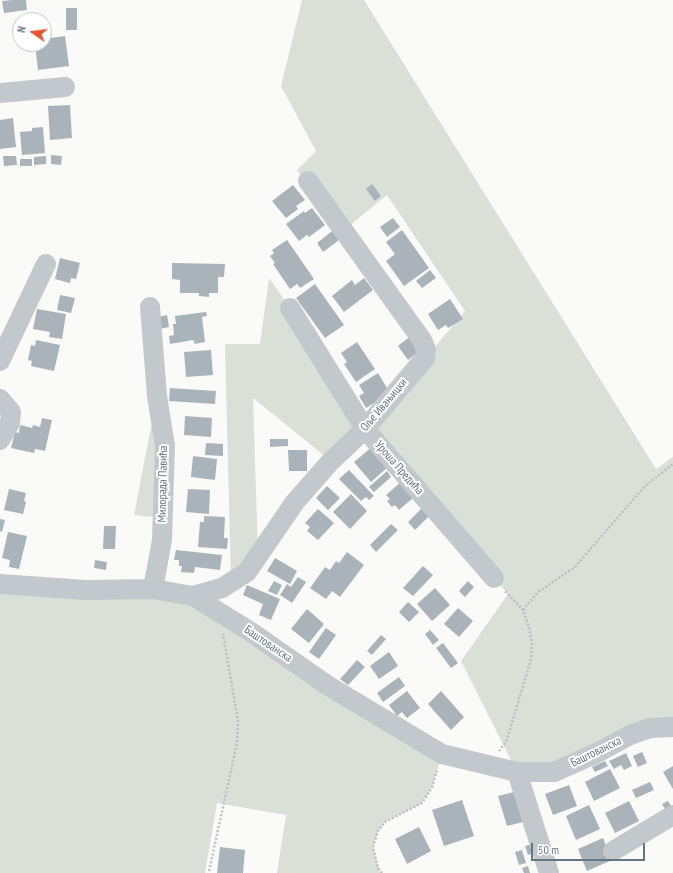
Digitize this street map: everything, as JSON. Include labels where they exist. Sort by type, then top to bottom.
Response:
[{"type":"street","points":[[0,93],[65,88]]},
{"type":"street","name":"Оље Ивањицки","points":[[193,596],[222,588],[247,572],[295,502],[331,461],[366,429],[425,358],[426,350],[422,340],[308,181]]},
{"type":"street","points":[[0,361],[46,264]]},
{"type":"street","name":"Милорада Павића","points":[[150,307],[156,396],[165,446],[162,540],[153,590]]},
{"type":"street","name":"Уроша Предића","points":[[290,308],[366,429],[494,578]]},
{"type":"street","points":[[0,399],[11,412],[10,423],[0,440]]},
{"type":"street","name":"Баштованска","points":[[0,584],[85,590],[153,590],[193,596],[251,632],[327,685],[442,754],[517,772],[554,772],[597,753],[630,735],[650,728],[673,727]]},
{"type":"street","points":[[517,772],[549,873]]},
{"type":"street","points":[[613,851],[673,815]]},
{"type":"path","points":[[523,610],[538,592],[575,567],[644,487],[673,464]]},
{"type":"path","points":[[483,764],[495,756],[506,742],[531,659],[532,643],[523,610],[494,578]]},
{"type":"path","points":[[209,871],[219,819],[237,743],[238,721],[219,612]]},
{"type":"path","points":[[382,873],[378,868],[373,847],[378,831],[385,822],[422,803],[432,787],[442,754]]},
{"type":"shaded area","points":[[302,0],[364,0],[656,469],[673,457],[673,727],[597,753],[517,772],[461,661],[508,594],[366,429],[465,311],[387,195],[343,231],[297,170],[316,151],[281,86]]},
{"type":"shaded area","points":[[269,278],[290,308],[366,429],[331,461],[253,398],[258,557],[231,582],[225,344],[260,344]]},
{"type":"shaded area","points":[[157,396],[163,518],[134,515]]},
{"type":"shaded area","points":[[0,584],[193,596],[442,754],[432,787],[422,803],[385,822],[378,831],[373,847],[380,873],[277,873],[286,815],[217,803],[205,873],[0,873]]},
{"type":"building","points":[[26,0],[27,10],[4,13],[2,1]]},
{"type":"building","points":[[66,8],[77,8],[77,30],[66,30]]},
{"type":"building","points":[[65,36],[69,66],[38,70],[36,52],[52,52],[52,38]]},
{"type":"building","points":[[70,105],[72,138],[50,140],[48,106]]},
{"type":"building","points":[[13,118],[16,147],[0,149],[0,120]]},
{"type":"building","points":[[43,127],[45,153],[22,155],[20,132],[32,131],[32,128]]},
{"type":"building","points":[[51,155],[62,156],[61,165],[51,164]]},
{"type":"building","points":[[3,156],[16,156],[17,165],[4,166]]},
{"type":"building","points":[[46,156],[46,164],[34,165],[34,157]]},
{"type":"building","points":[[20,159],[32,159],[32,166],[20,166]]},
{"type":"building","points":[[372,184],[381,196],[375,201],[366,189]]},
{"type":"building","points":[[293,185],[305,200],[296,206],[298,209],[286,218],[272,201]]},
{"type":"building","points":[[312,208],[325,225],[309,237],[307,235],[299,241],[286,224],[304,211],[305,213]]},
{"type":"building","points":[[393,218],[400,227],[387,237],[380,227]]},
{"type":"building","points":[[336,228],[343,237],[323,252],[317,243]]},
{"type":"building","points":[[402,230],[429,268],[404,286],[386,261],[395,254],[386,242]]},
{"type":"building","points":[[287,240],[314,279],[300,288],[297,284],[290,289],[273,264],[275,263],[270,256],[274,253],[272,250]]},
{"type":"building","points":[[60,258],[80,263],[76,279],[71,278],[70,283],[55,279]]},
{"type":"building","points":[[172,263],[225,264],[224,277],[218,277],[218,293],[209,293],[209,297],[199,296],[199,293],[180,293],[180,280],[172,279]]},
{"type":"building","points":[[430,270],[436,278],[422,288],[416,281]]},
{"type":"building","points":[[364,278],[373,290],[344,312],[332,296],[352,280],[355,285]]},
{"type":"building","points":[[315,284],[344,325],[325,338],[296,298]]},
{"type":"building","points":[[60,295],[75,298],[71,313],[57,310]]},
{"type":"building","points":[[450,299],[463,319],[448,328],[446,325],[438,330],[428,314]]},
{"type":"building","points":[[37,309],[66,314],[62,339],[49,337],[50,332],[33,329]]},
{"type":"building","points":[[206,312],[207,316],[202,317],[205,342],[195,344],[193,340],[170,344],[169,336],[174,335],[173,324],[176,324],[175,316]]},
{"type":"building","points":[[167,315],[169,327],[160,329],[158,317]]},
{"type":"building","points":[[412,335],[422,349],[408,360],[398,346]]},
{"type":"building","points":[[36,340],[60,345],[54,371],[31,366],[32,361],[28,360],[31,345],[35,346]]},
{"type":"building","points":[[357,342],[375,369],[356,382],[344,364],[347,362],[341,353]]},
{"type":"building","points":[[211,350],[213,375],[186,377],[184,352]]},
{"type":"building","points":[[378,373],[390,393],[366,408],[359,396],[364,393],[359,385]]},
{"type":"building","points":[[170,388],[216,391],[215,404],[169,401]]},
{"type":"building","points":[[185,416],[212,418],[211,437],[184,435]]},
{"type":"building","points":[[42,418],[52,420],[45,451],[35,449],[34,453],[11,448],[15,432],[19,433],[20,425],[32,428],[33,425],[40,427]]},
{"type":"building","points":[[270,439],[288,439],[288,446],[270,447]]},
{"type":"building","points":[[206,443],[223,444],[223,456],[205,455]]},
{"type":"building","points":[[372,447],[389,466],[371,482],[354,462]]},
{"type":"building","points":[[288,450],[307,450],[307,471],[289,471]]},
{"type":"building","points":[[193,456],[217,459],[215,480],[191,477]]},
{"type":"building","points":[[349,470],[374,496],[369,500],[366,497],[361,501],[339,479]]},
{"type":"building","points":[[387,471],[391,477],[374,492],[369,487]]},
{"type":"building","points":[[401,482],[414,497],[399,510],[395,505],[392,507],[387,501],[390,499],[386,495]]},
{"type":"building","points":[[327,486],[340,498],[328,510],[316,498]]},
{"type":"building","points":[[9,489],[26,493],[24,501],[26,502],[23,514],[4,510]]},
{"type":"building","points":[[188,489],[210,490],[209,514],[186,512]]},
{"type":"building","points":[[351,494],[367,511],[350,529],[333,512]]},
{"type":"building","points":[[423,507],[430,515],[415,530],[408,522]]},
{"type":"building","points":[[318,509],[334,523],[318,540],[307,531],[310,527],[305,523]]},
{"type":"building","points":[[204,516],[225,517],[224,538],[228,538],[227,549],[198,547],[200,522],[204,522]]},
{"type":"building","points":[[0,519],[5,520],[2,532],[0,531]]},
{"type":"building","points":[[391,524],[398,530],[376,552],[370,545]]},
{"type":"building","points":[[104,526],[116,526],[115,549],[103,549]]},
{"type":"building","points":[[8,532],[27,536],[19,569],[9,567],[10,560],[2,558]]},
{"type":"building","points":[[176,550],[222,555],[220,570],[195,567],[194,573],[181,572],[182,566],[179,566],[179,560],[174,560]]},
{"type":"building","points":[[347,552],[364,565],[340,597],[332,591],[326,599],[310,588],[325,567],[330,570],[336,561],[339,563]]},
{"type":"building","points":[[275,558],[297,571],[290,584],[267,571]]},
{"type":"building","points":[[95,560],[107,562],[106,570],[94,568]]},
{"type":"building","points":[[423,566],[433,575],[413,596],[403,588]]},
{"type":"building","points":[[298,577],[306,582],[292,603],[280,595],[287,584],[291,587]]},
{"type":"building","points":[[274,581],[282,585],[277,595],[268,591]]},
{"type":"building","points":[[468,581],[474,587],[465,597],[459,591]]},
{"type":"building","points":[[247,585],[280,599],[271,620],[259,615],[263,604],[243,595]]},
{"type":"building","points":[[435,588],[450,605],[432,621],[417,604]]},
{"type":"building","points":[[408,602],[419,612],[409,622],[399,612]]},
{"type":"building","points":[[458,608],[473,621],[459,637],[444,624]]},
{"type":"building","points":[[307,609],[324,624],[309,643],[291,629]]},
{"type":"building","points":[[326,628],[336,635],[319,659],[309,652]]},
{"type":"building","points":[[430,630],[439,640],[433,645],[425,634]]},
{"type":"building","points":[[381,635],[386,639],[372,655],[367,651]]},
{"type":"building","points":[[443,643],[458,663],[451,668],[436,648]]},
{"type":"building","points":[[389,652],[398,666],[379,679],[370,666]]},
{"type":"building","points":[[357,660],[365,667],[348,685],[340,679]]},
{"type":"building","points":[[399,677],[405,686],[383,702],[377,693]]},
{"type":"building","points":[[407,691],[420,708],[407,718],[402,712],[397,716],[389,705]]},
{"type":"building","points":[[441,691],[464,717],[451,730],[428,704]]},
{"type":"building","points":[[642,752],[647,763],[638,767],[633,756]]},
{"type":"building","points":[[626,753],[632,766],[624,770],[621,765],[614,769],[609,761]]},
{"type":"building","points":[[605,761],[608,766],[595,772],[592,767]]},
{"type":"building","points":[[673,766],[673,789],[663,772]]},
{"type":"building","points":[[610,769],[620,788],[594,801],[585,782]]},
{"type":"building","points":[[650,782],[654,790],[636,798],[632,790]]},
{"type":"building","points":[[569,785],[577,806],[553,815],[545,794]]},
{"type":"building","points":[[514,792],[523,822],[507,826],[498,796]]},
{"type":"building","points":[[462,800],[474,836],[444,846],[432,810]]},
{"type":"building","points":[[629,801],[639,821],[615,833],[605,813]]},
{"type":"building","points":[[668,801],[673,809],[667,812],[662,804]]},
{"type":"building","points":[[589,805],[600,829],[576,840],[566,816]]},
{"type":"building","points":[[419,827],[431,851],[407,864],[395,839]]},
{"type":"building","points":[[603,838],[612,860],[587,871],[578,849]]},
{"type":"building","points":[[533,844],[536,852],[528,855],[525,846]]},
{"type":"building","points":[[220,847],[245,850],[243,873],[217,873]]},
{"type":"building","points":[[522,850],[526,863],[519,865],[515,852]]},
{"type":"building","points":[[528,866],[530,873],[524,873],[522,868]]}]
